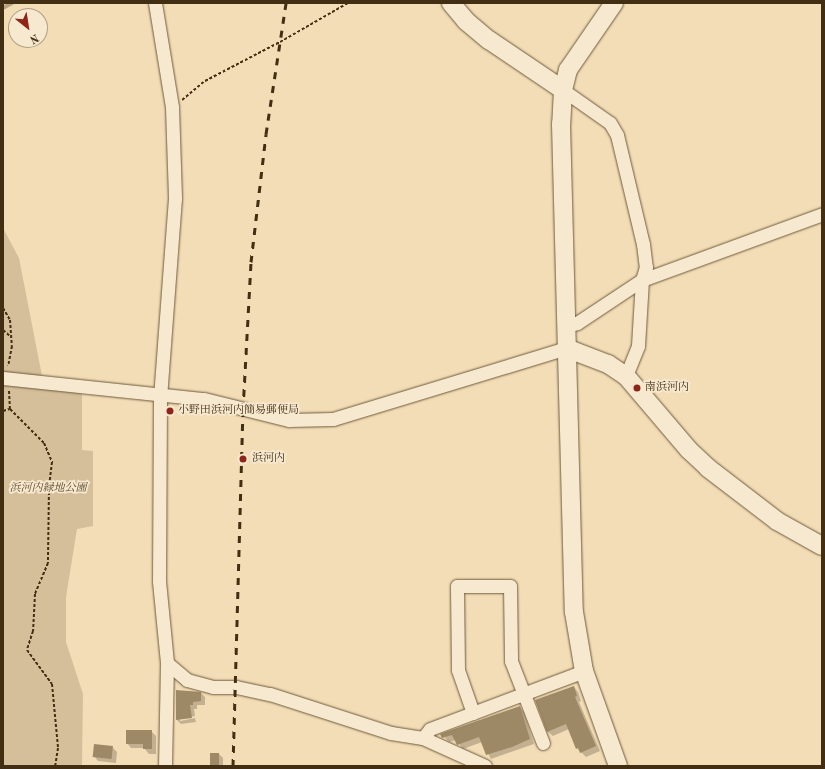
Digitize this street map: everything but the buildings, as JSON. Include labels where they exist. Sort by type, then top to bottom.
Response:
[{"type":"street","points":[[155,3],[172,108],[175,198],[160,396],[159,581],[167,663],[164,766]]},
{"type":"street","points":[[451,3],[466,21],[489,40],[610,123],[617,135],[643,244],[646,267],[642,280],[638,346],[626,376]]},
{"type":"street","points":[[614,3],[579,51],[568,70],[563,90],[561,124],[571,579],[574,612],[584,671],[618,766]]},
{"type":"street","points":[[566,326],[577,323],[642,280],[822,214]]},
{"type":"street","points":[[5,378],[160,396],[204,399],[289,420],[334,420],[566,348],[608,364],[626,376],[688,450],[708,468],[777,522],[822,546]]},
{"type":"street","points":[[474,713],[458,670],[457,586],[510,586],[511,661],[543,743]]},
{"type":"street","points":[[167,663],[187,680],[213,687],[236,687],[270,694],[391,733],[423,738],[485,766]]},
{"type":"street","points":[[423,738],[430,729],[584,671]]},
{"type":"path","points":[[172,108],[205,81],[280,42],[348,3]]},
{"type":"path","points":[[3,308],[10,320],[11,337],[5,378],[10,409],[44,443],[52,462],[48,487],[48,564],[35,594],[33,631],[27,650],[52,684],[58,748],[54,766]]},
{"type":"path","points":[[3,330],[11,337]]},
{"type":"path","points":[[3,411],[10,409]]},
{"type":"green space","name":"浜河内緑地公園","points":[[3,228],[19,258],[43,381],[82,387],[82,450],[93,451],[93,526],[77,529],[66,597],[66,642],[83,694],[82,766],[3,766]]},
{"type":"waterway","points":[[3,8],[12,3]]},
{"type":"railway","points":[[233,766],[243,410],[251,262],[266,134],[286,3]]},
{"type":"place","name":"南浜河内","points":[[637,388]]},
{"type":"place","name":"小野田浜河内簡易郵便局","points":[[170,411]]},
{"type":"place","name":"浜河内","points":[[243,459]]}]
